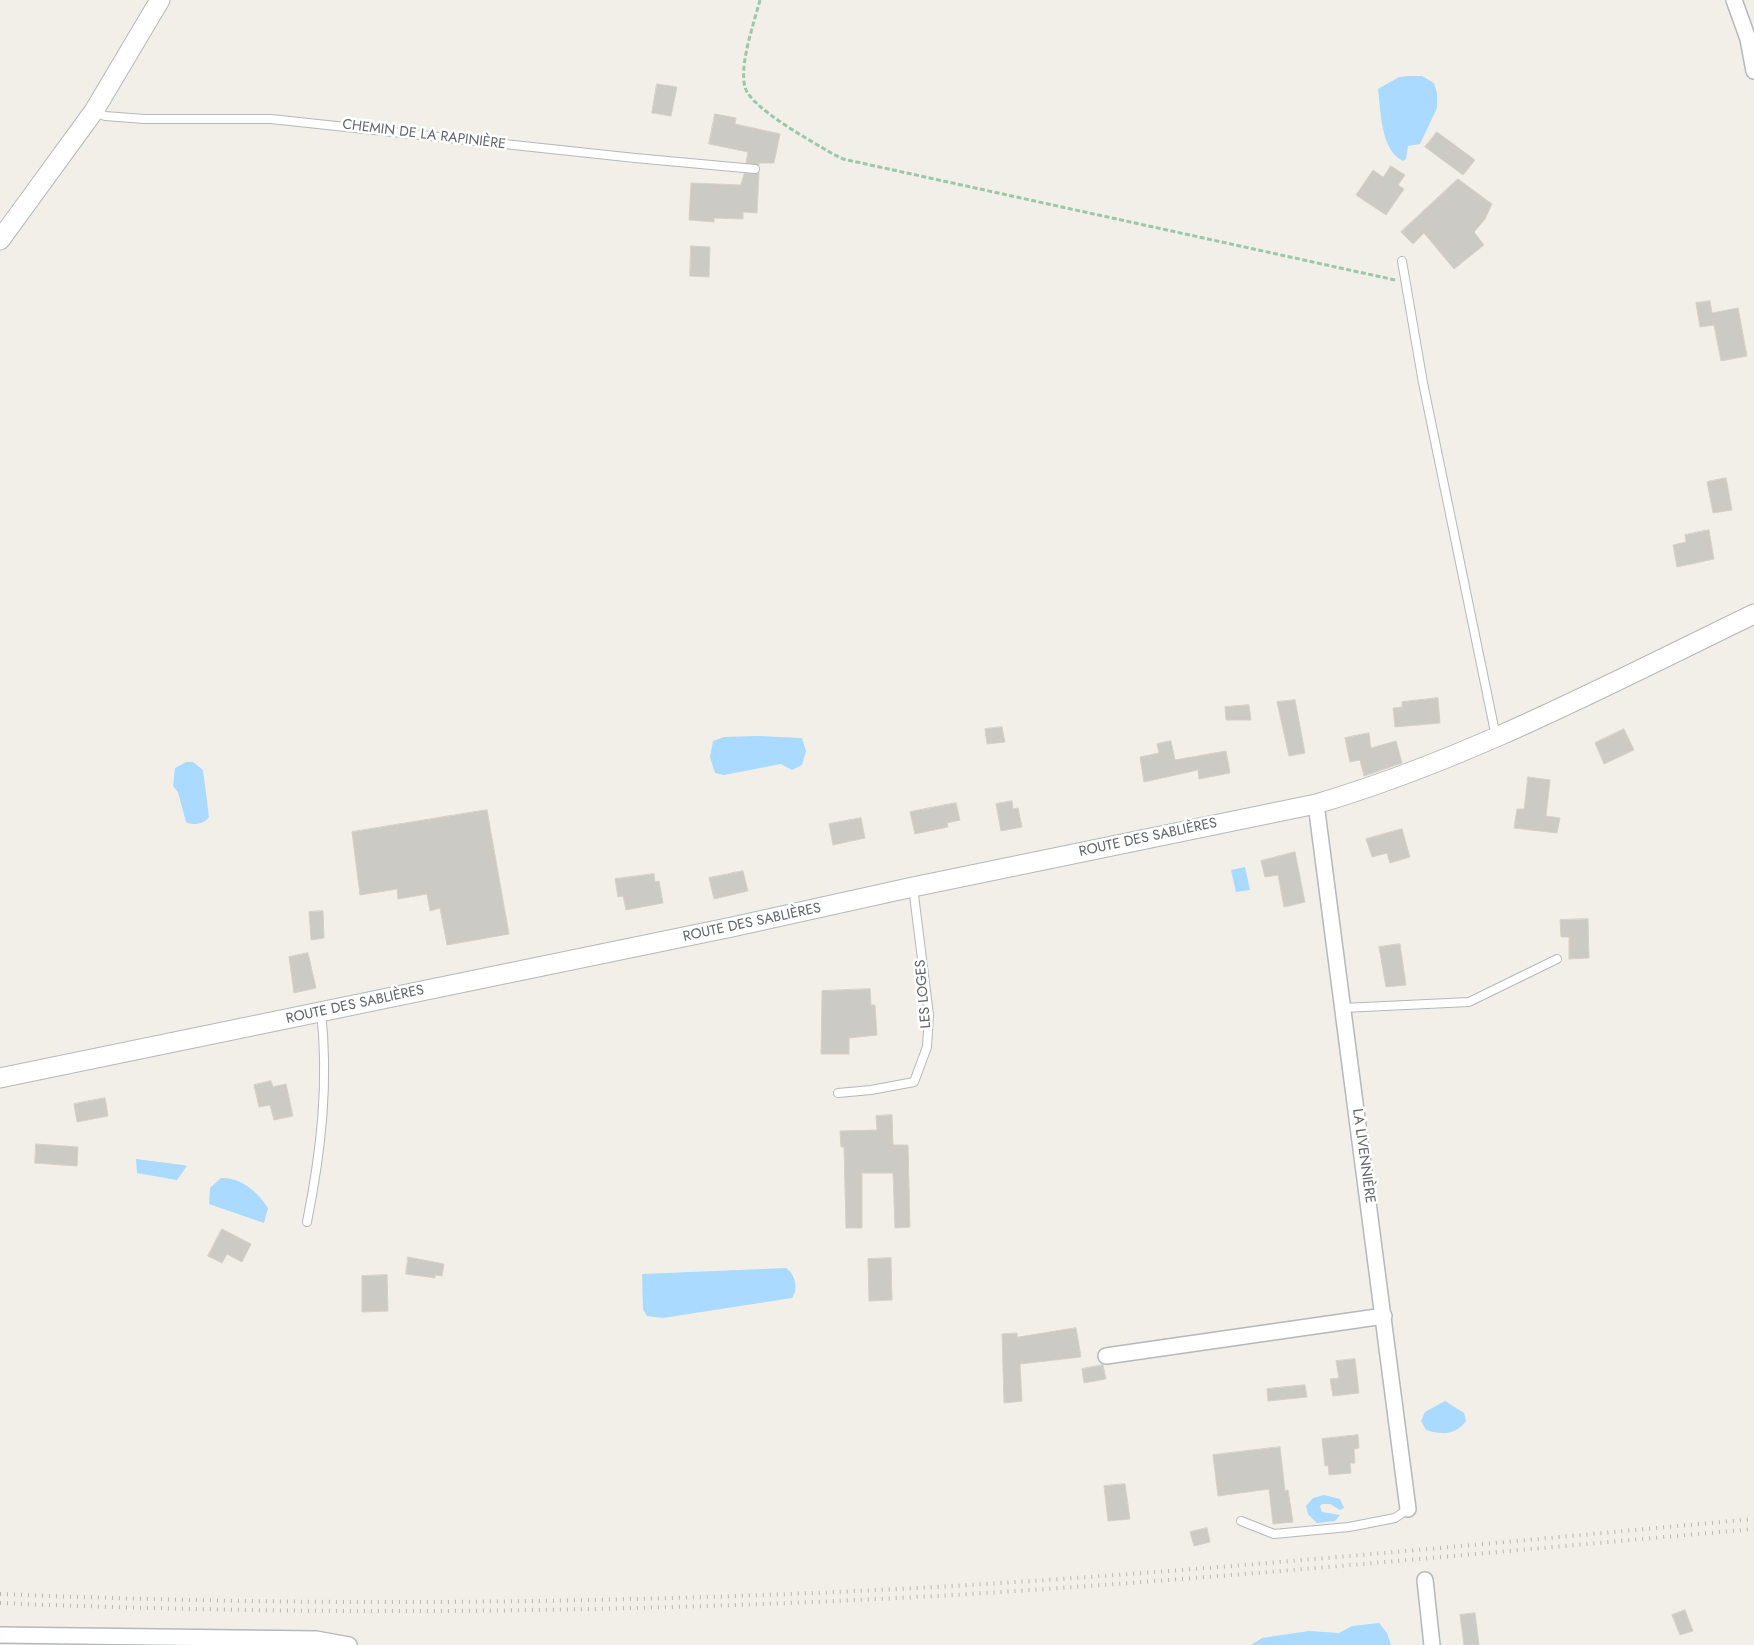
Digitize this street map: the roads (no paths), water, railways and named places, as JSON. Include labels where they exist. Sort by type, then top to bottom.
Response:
[{"type":"street","points":[[0,240],[94,110],[160,0]]},
{"type":"street","points":[[1736,1],[1754,71]]},
{"type":"street","name":"ROUTE DES SABLIÈRES","points":[[0,1078],[1316,804],[1363,790],[1496,738],[1754,614]]},
{"type":"street","name":"LA LIVENNIÈRE","points":[[1316,804],[1408,1509]]},
{"type":"street","points":[[1106,1356],[1384,1316]]},
{"type":"street","points":[[1425,1580],[1432,1645]]},
{"type":"street","points":[[0,1635],[316,1639],[349,1645]]},
{"type":"lane","name":"CHEMIN DE LA RAPINIÈRE","points":[[94,110],[105,116],[144,119],[271,119],[755,169]]},
{"type":"lane","points":[[1402,261],[1423,384],[1496,738]]},
{"type":"lane","name":"LES LOGES","points":[[838,1093],[914,1082],[918,1073],[927,1046],[929,1015],[913,887]]},
{"type":"lane","points":[[1343,1008],[1468,1002],[1557,959]]},
{"type":"lane","points":[[307,1222],[322,1142],[325,1097],[321,1012]]},
{"type":"lane","points":[[1241,1521],[1274,1534],[1349,1527],[1394,1518],[1408,1509]]},
{"type":"water","points":[[1422,76],[1434,83],[1437,93],[1437,108],[1420,144],[1408,146],[1406,159],[1403,161],[1395,156],[1386,139],[1381,118],[1378,89],[1399,77]]},
{"type":"water","points":[[724,737],[802,738],[806,751],[802,765],[792,770],[781,764],[724,775],[715,773],[710,757],[713,741]]},
{"type":"water","points":[[186,762],[193,762],[203,770],[209,817],[199,824],[186,822],[178,792],[173,786],[175,768]]},
{"type":"water","points":[[1245,867],[1250,890],[1236,892],[1231,870]]},
{"type":"water","points":[[136,1159],[187,1166],[177,1180],[137,1173]]},
{"type":"water","points":[[221,1178],[228,1178],[242,1183],[259,1196],[268,1208],[264,1223],[209,1204],[210,1188]]},
{"type":"water","points":[[786,1268],[792,1274],[796,1286],[792,1298],[663,1318],[647,1316],[643,1309],[643,1274]]},
{"type":"water","points":[[1445,1401],[1464,1413],[1466,1421],[1458,1429],[1448,1433],[1426,1430],[1421,1421],[1425,1412]]},
{"type":"water","points":[[1324,1495],[1340,1499],[1344,1508],[1340,1510],[1330,1504],[1322,1504],[1320,1506],[1322,1512],[1340,1515],[1335,1521],[1317,1523],[1308,1514],[1306,1506],[1313,1498]]},
{"type":"water","points":[[1379,1623],[1387,1633],[1391,1645],[1251,1645],[1262,1638],[1309,1631],[1339,1633],[1352,1626]]},
{"type":"railway","points":[[0,1594],[234,1601],[468,1602],[819,1593],[1038,1581],[1141,1573],[1754,1519]]},
{"type":"railway","points":[[0,1603],[234,1610],[468,1611],[819,1602],[1038,1590],[1141,1582],[1345,1566],[1754,1529]]}]
